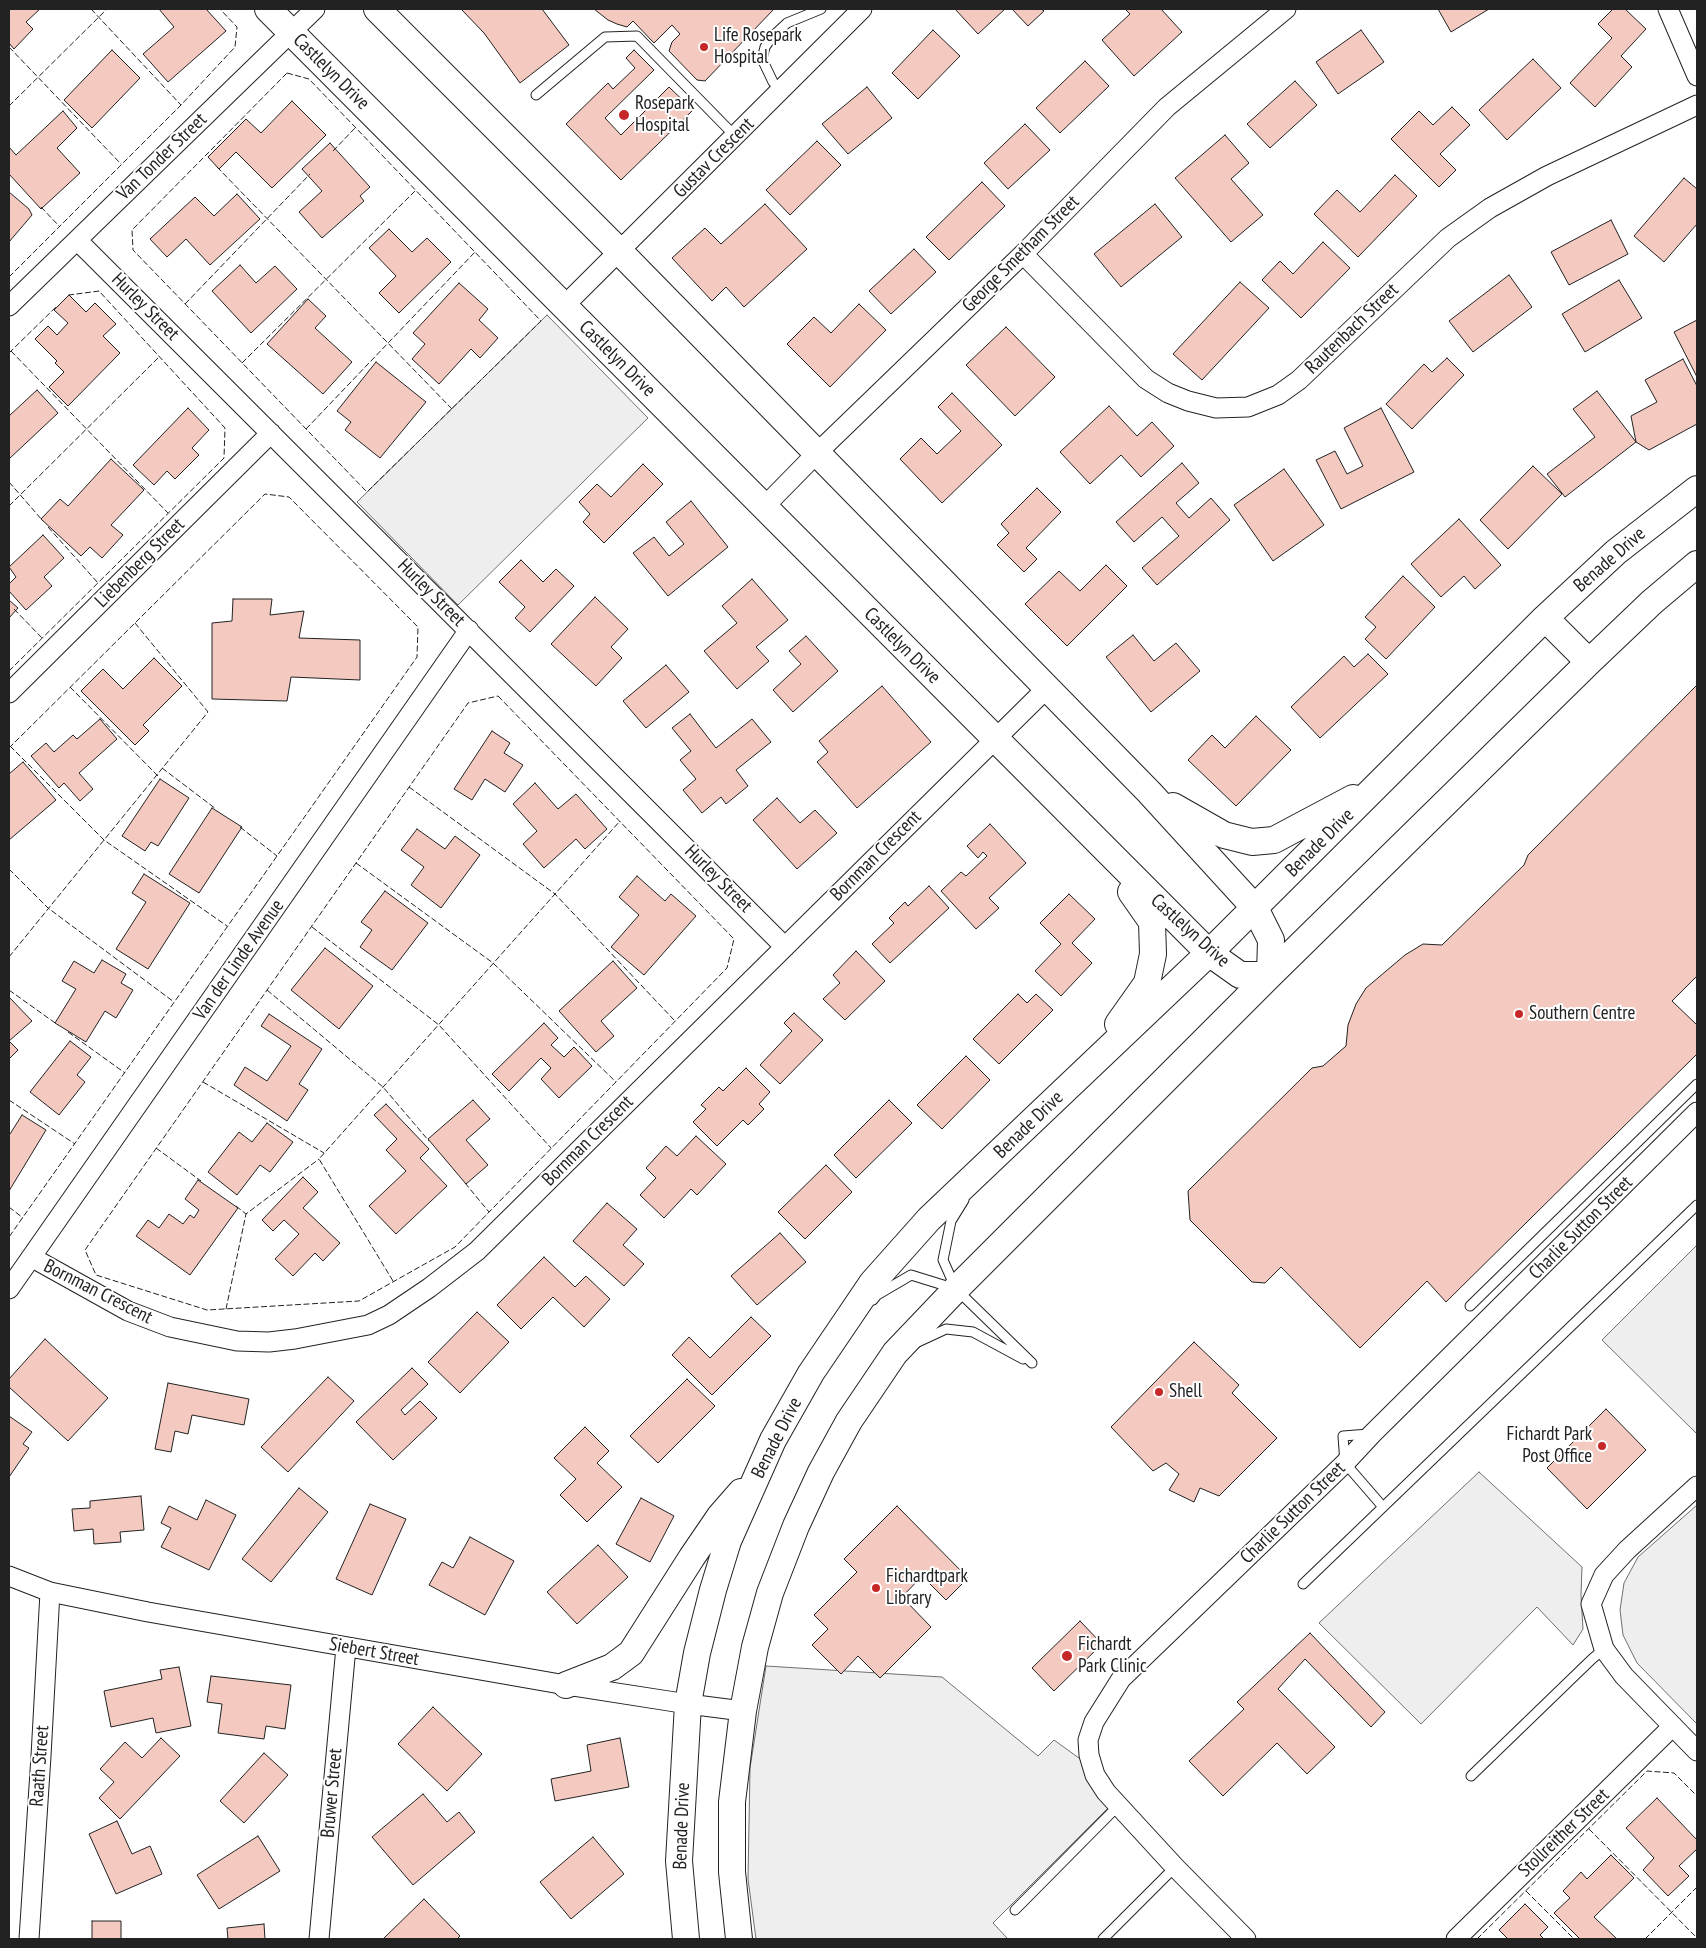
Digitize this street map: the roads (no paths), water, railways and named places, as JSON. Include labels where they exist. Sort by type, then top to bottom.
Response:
[{"type":"street","name":"Castlelyn Drive","points":[[268,9],[1209,953],[1240,974],[1270,975]]},
{"type":"street","name":"Van Tonder Street","points":[[9,306],[315,9]]},
{"type":"street","points":[[377,9],[619,251],[1149,792],[1255,908],[1270,940],[1270,975]]},
{"type":"street","name":"Gustav Crescent","points":[[564,306],[862,9]]},
{"type":"street","name":"George Smetham Street","points":[[764,508],[817,452],[1023,254],[1167,107],[1286,9]]},
{"type":"street","points":[[1668,9],[1697,76]]},
{"type":"street","name":"Rautenbach Street","points":[[1023,254],[1146,380],[1188,402],[1216,408],[1248,407],[1278,395],[1299,380],[1448,238],[1490,208],[1547,176],[1697,105]]},
{"type":"street","name":"Hurley Street","points":[[77,240],[785,947]]},
{"type":"street","name":"Liebenberg Street","points":[[9,693],[271,433]]},
{"type":"street","name":"Benade Drive","points":[[686,1939],[679,1861],[688,1704],[713,1590],[728,1541],[773,1440],[811,1373],[872,1283],[929,1219],[1209,953],[1545,618],[1616,552],[1697,489]]},
{"type":"street","points":[[739,1939],[732,1872],[732,1802],[743,1711],[755,1647],[768,1602],[796,1526],[821,1472],[850,1420],[895,1353],[956,1289],[1270,975],[1589,662],[1652,602],[1697,564]]},
{"type":"street","points":[[1545,618],[1589,662]]},
{"type":"street","name":"Van der Linde Avenue","points":[[9,1289],[469,630]]},
{"type":"street","name":"Bornman Crescent","points":[[30,1257],[128,1311],[170,1327],[237,1341],[269,1342],[295,1339],[368,1325],[389,1315],[429,1288],[477,1251],[1048,687]]},
{"type":"street","points":[[1149,792],[1224,835],[1252,842],[1274,840],[1378,785]]},
{"type":"street","points":[[1081,1075],[1147,984],[1153,954],[1152,922],[1088,832]]},
{"type":"street","name":"Charlie Sutton Street","points":[[1246,1939],[1118,1806],[1096,1775],[1089,1755],[1088,1740],[1094,1722],[1105,1702],[1122,1679],[1345,1463],[1697,1112]]},
{"type":"street","points":[[566,1685],[612,1667],[631,1653],[720,1516],[758,1473]]},
{"type":"street","points":[[1697,1486],[1627,1550],[1604,1575],[1591,1604],[1604,1648],[1624,1676],[1697,1750]]},
{"type":"street","name":"Siebert Street","points":[[9,1576],[50,1592],[157,1614],[566,1685],[743,1711]]},
{"type":"street","name":"Raath Street","points":[[29,1939],[42,1756],[50,1592]]},
{"type":"street","name":"Bruwer Street","points":[[319,1939],[346,1647]]},
{"type":"street","name":"Stollreither Street","points":[[1456,1939],[1673,1726]]},
{"type":"lane","points":[[781,90],[773,82],[762,59],[765,47],[786,23],[820,9]]},
{"type":"lane","points":[[536,95],[605,37],[637,36],[735,137]]},
{"type":"lane","points":[[1470,1306],[1697,1084]]},
{"type":"lane","points":[[895,1353],[946,1329],[973,1332],[1032,1363],[956,1289],[943,1260],[951,1221],[974,1184],[1029,1125]]},
{"type":"lane","points":[[1303,1584],[1697,1205]]},
{"type":"lane","points":[[811,1373],[877,1295],[911,1275],[956,1289]]},
{"type":"lane","points":[[1345,1463],[1384,1507]]},
{"type":"lane","points":[[1471,1776],[1604,1648]]},
{"type":"lane","points":[[1015,1910],[1118,1806]]},
{"type":"lane","points":[[1103,1939],[1175,1866]]},
{"type":"place","name":"Life Rosepark Hospital","points":[[704,47]]},
{"type":"place","name":"Rosepark Hospital","points":[[624,115]]},
{"type":"place","name":"Southern Centre","points":[[1519,1014]]},
{"type":"place","name":"Shell","points":[[1159,1392]]},
{"type":"place","name":"Fichardt Park Post Office","points":[[1602,1446]]},
{"type":"place","name":"Fichardtpark Library","points":[[876,1588]]},
{"type":"place","name":"Fichardt Park Clinic","points":[[1067,1656]]}]
